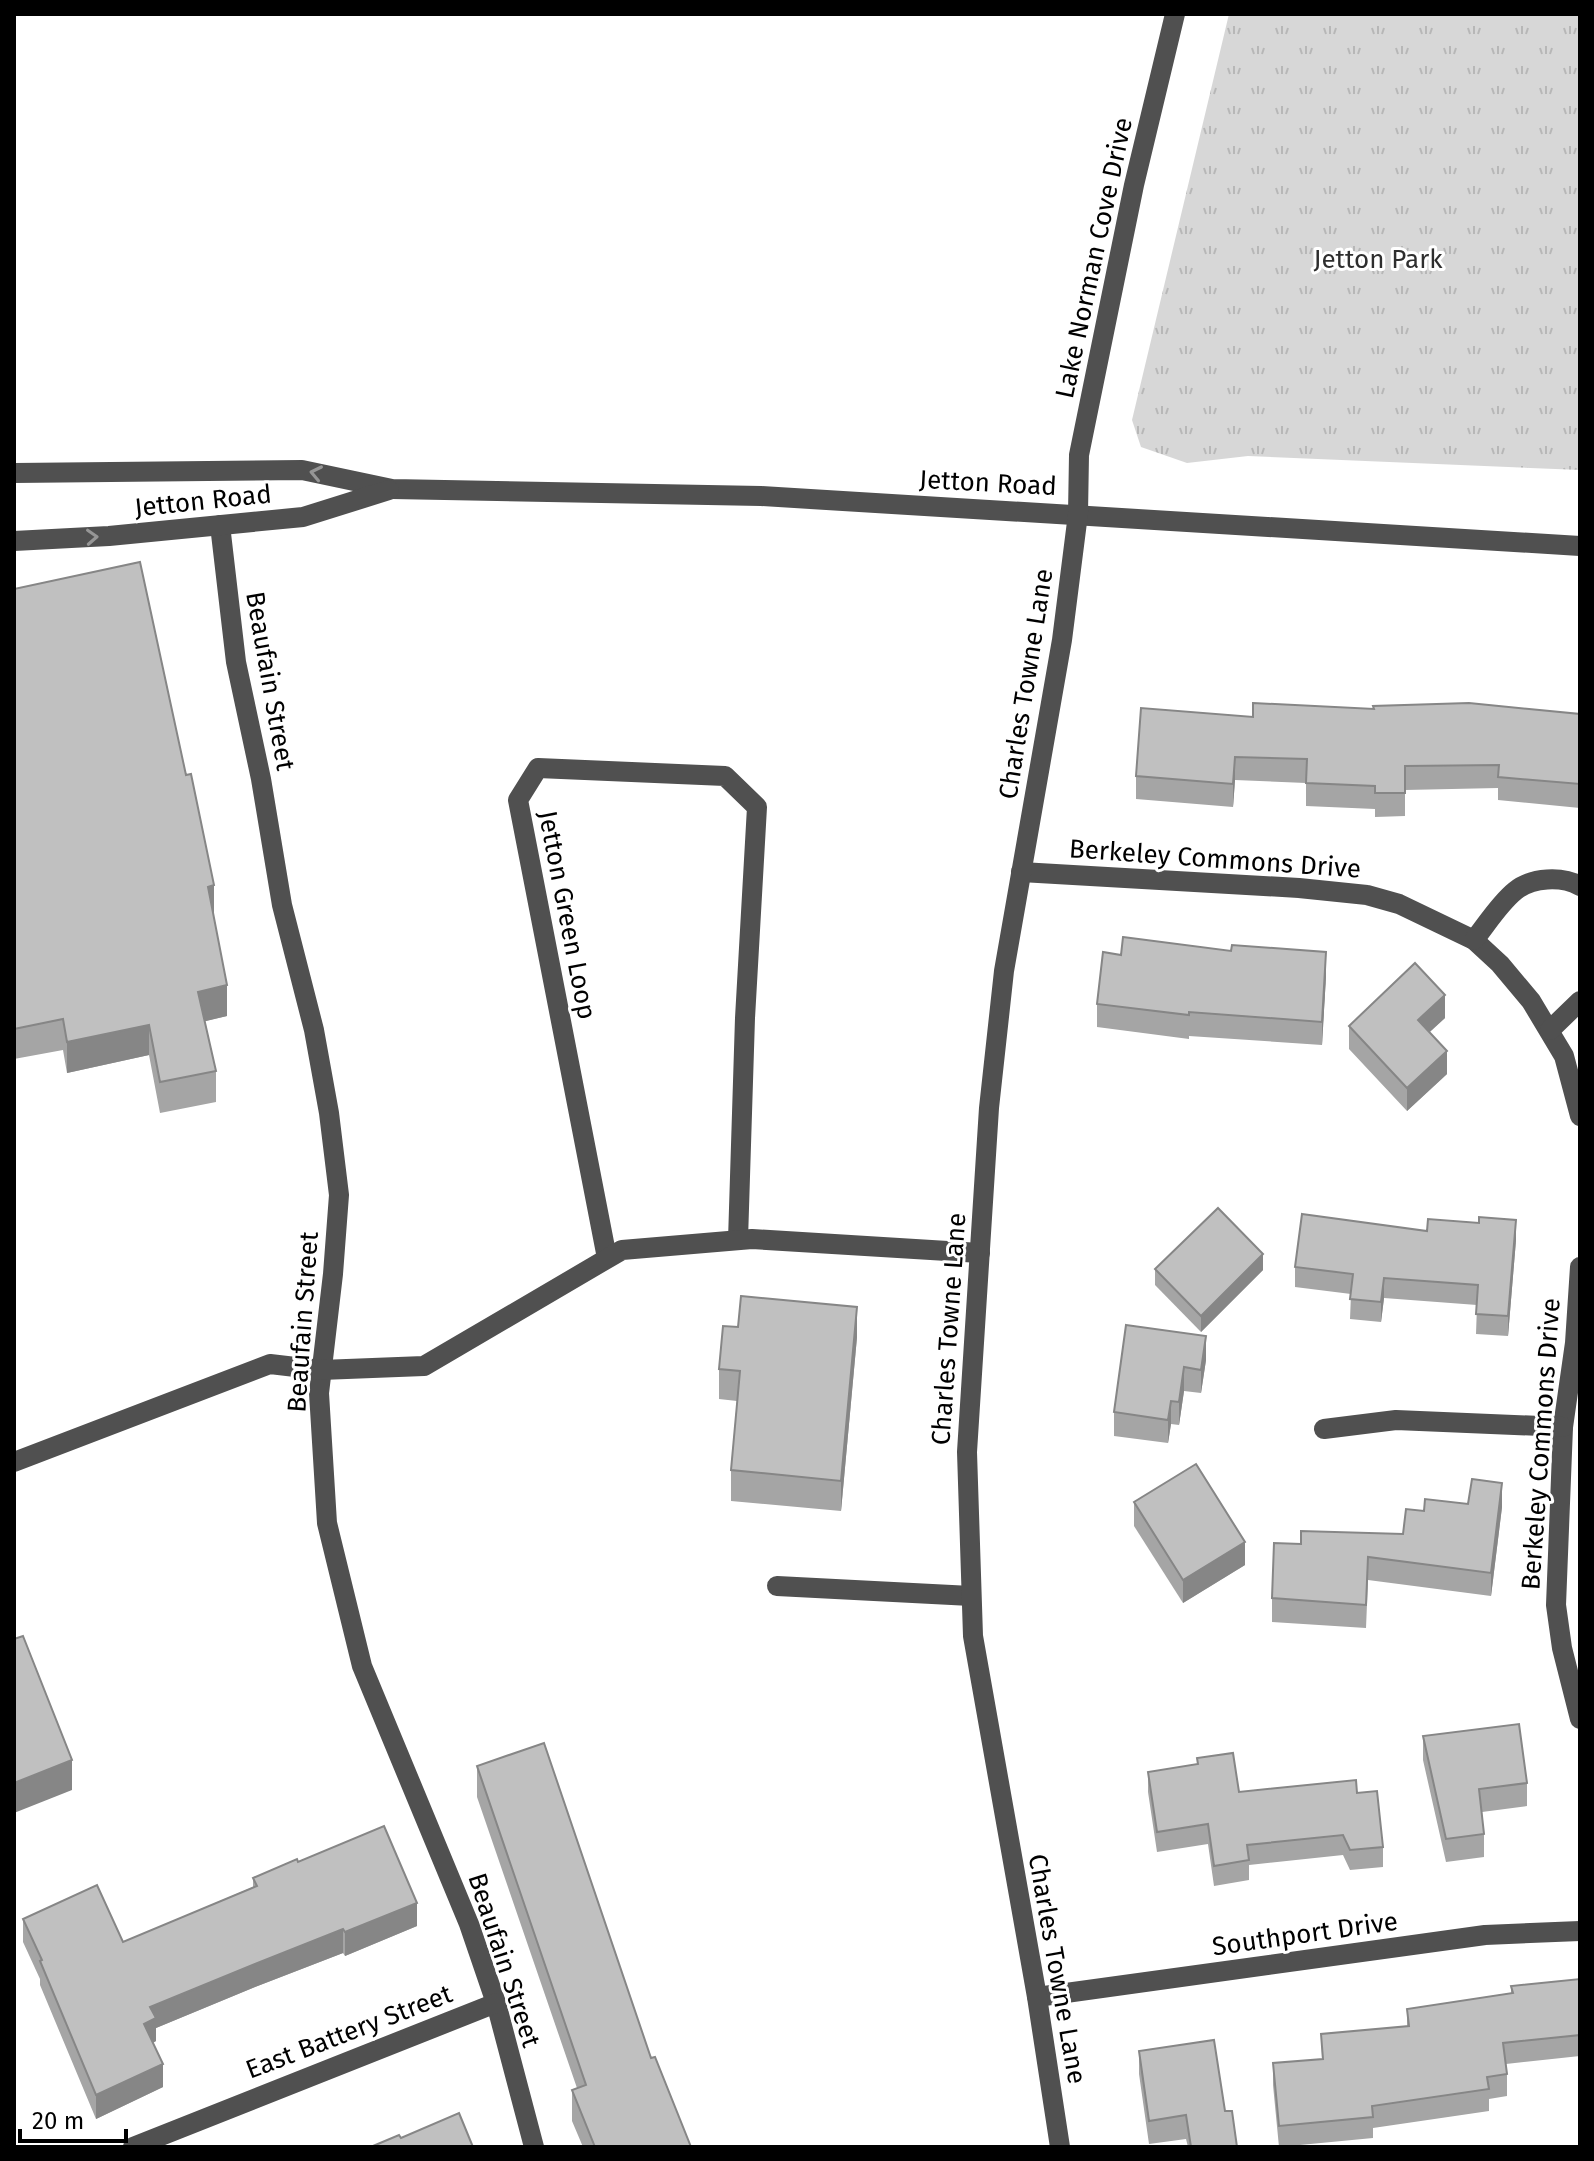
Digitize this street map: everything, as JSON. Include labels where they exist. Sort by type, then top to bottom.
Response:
[{"type":"street","name":"Lake Norman Cove Drive","points":[[1078,514],[1079,455],[1134,185],[1175,14]]},
{"type":"street","name":"Jetton Road","points":[[14,473],[302,470],[392,489],[761,496],[1580,546]]},
{"type":"street","name":"Jetton Road","points":[[14,541],[109,536],[303,517],[392,489]]},
{"type":"street","name":"Charles Towne Lane","points":[[1060,2147],[1037,1997],[973,1636],[967,1452],[989,1108],[1004,971],[1062,640],[1078,514]]},
{"type":"street","name":"Beaufain Street","points":[[220,525],[236,662],[261,779],[282,905],[314,1030],[339,1195],[319,1393],[327,1523],[362,1666],[469,1924],[496,2003],[534,2147]]},
{"type":"street","name":"Jetton Green Loop","points":[[607,1258],[518,800],[538,768],[725,776],[757,807],[745,1018],[738,1240]]},
{"type":"street","name":"Berkeley Commons Drive","points":[[1021,872],[1299,888],[1367,895],[1399,904],[1474,940],[1508,973],[1531,1001],[1564,1056],[1580,1116]]},
{"type":"street","points":[[1474,940],[1516,890],[1544,880],[1569,880],[1580,886]]},
{"type":"street","points":[[1550,1030],[1580,1001]]},
{"type":"street","points":[[14,1462],[270,1364],[321,1370],[424,1366],[622,1250],[738,1240],[980,1253]]},
{"type":"street","name":"Berkeley Commons Drive","points":[[1580,1267],[1575,1343],[1563,1427],[1556,1605],[1562,1648],[1580,1719]]},
{"type":"street","points":[[1324,1429],[1396,1420],[1563,1427]]},
{"type":"street","points":[[777,1586],[971,1596]]},
{"type":"street","name":"Southport Drive","points":[[1037,1997],[1485,1935],[1580,1931]]},
{"type":"street","name":"East Battery Street","points":[[133,2147],[496,2003]]},
{"type":"green space","name":"Jetton Park","points":[[1229,14],[1580,14],[1580,470],[1248,456],[1187,463],[1141,447],[1132,420]]},
{"type":"building","points":[[140,562],[186,775],[191,774],[214,885],[208,887],[227,985],[198,992],[216,1071],[160,1082],[149,1025],[67,1042],[63,1019],[14,1029],[14,589]]},
{"type":"building","points":[[1253,703],[1374,709],[1373,706],[1469,703],[1580,714],[1580,784],[1498,777],[1499,765],[1405,766],[1405,793],[1375,793],[1375,786],[1306,783],[1307,759],[1235,757],[1233,784],[1136,776],[1141,708],[1253,717]]},
{"type":"building","points":[[1123,937],[1231,951],[1232,945],[1326,952],[1322,1022],[1189,1012],[1189,1015],[1097,1004],[1103,952],[1121,955]]},
{"type":"building","points":[[1415,963],[1445,995],[1418,1020],[1447,1051],[1407,1088],[1349,1026]]},
{"type":"building","points":[[1218,1208],[1263,1254],[1201,1316],[1155,1269]]},
{"type":"building","points":[[1302,1214],[1427,1231],[1428,1219],[1479,1223],[1479,1217],[1516,1220],[1508,1316],[1476,1314],[1478,1285],[1384,1278],[1381,1302],[1350,1299],[1353,1274],[1295,1267]]},
{"type":"building","points":[[741,1296],[857,1307],[841,1481],[731,1470],[740,1371],[719,1369],[723,1326],[738,1327]]},
{"type":"building","points":[[1126,1325],[1206,1336],[1201,1370],[1184,1367],[1179,1402],[1171,1401],[1168,1420],[1114,1412]]},
{"type":"building","points":[[1196,1464],[1245,1542],[1183,1580],[1134,1502]]},
{"type":"building","points":[[1472,1479],[1502,1483],[1491,1573],[1368,1557],[1366,1605],[1272,1598],[1274,1543],[1301,1544],[1301,1531],[1403,1534],[1406,1509],[1424,1511],[1425,1499],[1468,1504]]},
{"type":"building","points":[[23,1636],[72,1760],[14,1783],[14,1639]]},
{"type":"building","points":[[1519,1724],[1527,1783],[1479,1789],[1484,1834],[1446,1839],[1423,1736]]},
{"type":"building","points":[[544,1743],[651,2058],[655,2057],[691,2147],[595,2147],[572,2090],[586,2085],[477,1766]]},
{"type":"building","points":[[1233,1753],[1239,1792],[1356,1780],[1357,1793],[1377,1791],[1383,1847],[1350,1850],[1343,1835],[1247,1845],[1249,1860],[1214,1866],[1208,1824],[1157,1832],[1148,1772],[1198,1764],[1197,1758]]},
{"type":"building","points":[[384,1826],[417,1903],[345,1932],[343,1929],[150,2007],[156,2018],[144,2024],[163,2064],[96,2095],[23,1919],[97,1885],[123,1942],[257,1886],[253,1878]]},
{"type":"building","points":[[1580,1979],[1580,2035],[1503,2043],[1507,2074],[1487,2077],[1489,2089],[1372,2106],[1373,2117],[1279,2126],[1273,2063],[1323,2059],[1321,2034],[1409,2026],[1407,2009],[1513,1993],[1511,1986]]},
{"type":"building","points":[[1214,2040],[1225,2111],[1232,2111],[1237,2147],[1191,2147],[1186,2115],[1149,2121],[1139,2051]]},
{"type":"building","points":[[459,2113],[473,2147],[373,2146],[399,2135],[401,2138]]}]
